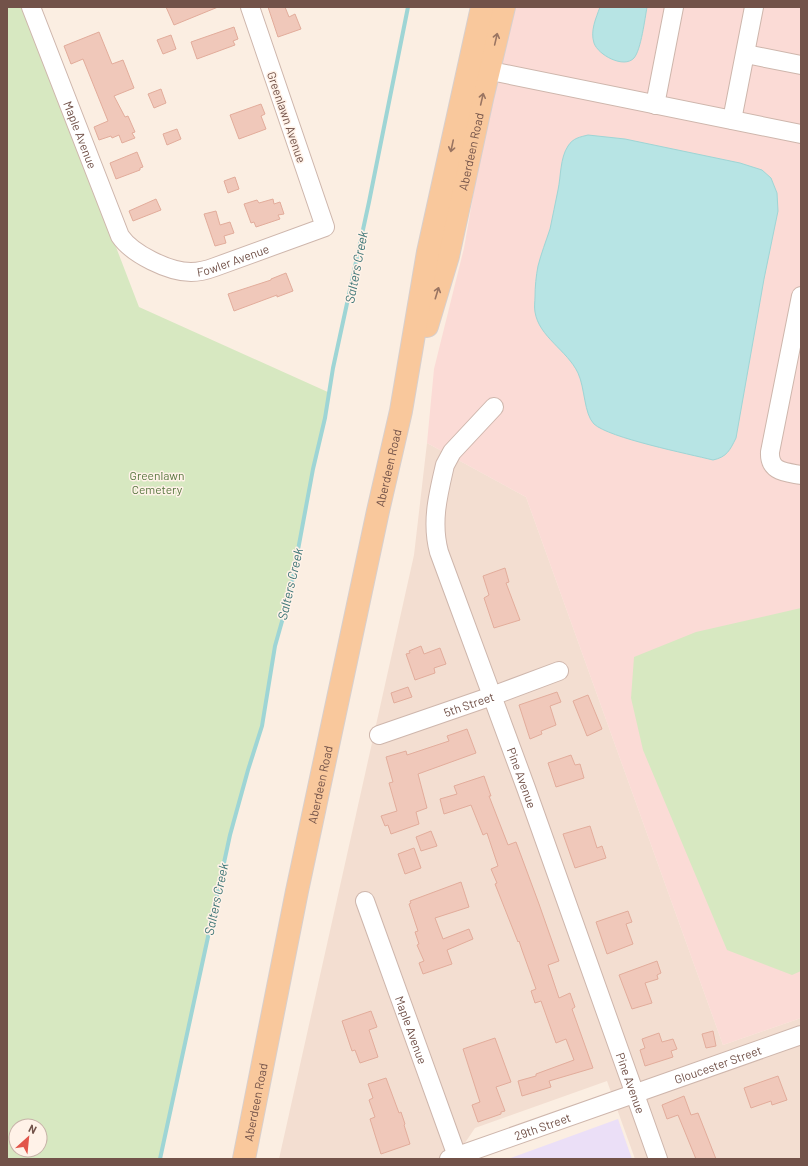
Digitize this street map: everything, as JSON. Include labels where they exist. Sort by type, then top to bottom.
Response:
[{"type":"main road","name":"Aberdeen Road","points":[[244,1159],[297,891],[378,511],[401,411],[448,256],[479,69],[482,7]]},
{"type":"main road","name":"Aberdeen Road","points":[[479,69],[504,7]]},
{"type":"street","name":"Maple Avenue","points":[[31,7],[120,236],[124,242],[140,254]]},
{"type":"street","name":"Greenlawn Avenue","points":[[250,7],[325,227]]},
{"type":"street","points":[[655,105],[674,7]]},
{"type":"street","points":[[732,120],[754,7]]},
{"type":"street","points":[[746,54],[801,65]]},
{"type":"street","points":[[479,69],[801,134]]},
{"type":"street","name":"Fowler Avenue","points":[[140,254],[167,267],[177,270],[198,272],[325,227]]},
{"type":"street","points":[[801,296],[770,458],[772,464],[778,469],[801,475]]},
{"type":"street","name":"Pine Avenue","points":[[494,408],[448,458],[438,493],[435,511],[436,540],[439,552],[658,1159]]},
{"type":"street","name":"5th Street","points":[[379,735],[559,671]]},
{"type":"street","name":"Maple Avenue","points":[[365,901],[455,1158]]},
{"type":"street","name":"Gloucester Street","points":[[635,1094],[801,1035]]},
{"type":"street","name":"29th Street","points":[[455,1158],[635,1094]]},
{"type":"shaded area","points":[[513,7],[801,7],[801,1018],[723,1045],[526,497],[427,443],[434,369],[464,248],[485,128]]},
{"type":"shaded area","points":[[427,443],[526,497],[723,1045],[801,1018],[801,1159],[635,1159],[607,1081],[475,1128],[454,1159],[279,1159],[414,555]]},
{"type":"shaded area","points":[[618,1119],[632,1159],[508,1159]]},
{"type":"green space","name":"Greenlawn Cemetery","points":[[7,7],[24,7],[139,307],[330,393],[313,469],[290,593],[275,646],[262,726],[230,835],[160,1159],[7,1159]]},
{"type":"green space","points":[[801,608],[801,971],[792,975],[727,950],[643,750],[631,698],[634,657],[696,632]]},
{"type":"water","points":[[600,7],[647,7],[639,48],[634,58],[630,61],[624,62],[612,59],[596,48],[593,38],[593,29]]},
{"type":"water","points":[[588,135],[625,139],[740,163],[762,170],[771,178],[777,193],[778,211],[764,279],[736,438],[728,452],[718,459],[713,460],[632,440],[616,435],[594,424],[588,414],[578,373],[567,357],[547,336],[538,321],[535,312],[535,285],[538,266],[550,229],[563,156],[572,141]]},
{"type":"building","points":[[166,7],[218,7],[174,25]]},
{"type":"building","points":[[268,7],[285,7],[289,17],[295,14],[301,29],[278,37]]},
{"type":"building","points":[[234,27],[238,39],[233,41],[235,45],[197,59],[191,42]]},
{"type":"building","points":[[99,32],[112,64],[123,60],[134,88],[114,96],[125,117],[128,116],[135,132],[132,133],[135,138],[122,143],[119,135],[112,138],[111,136],[99,140],[94,127],[108,121],[83,59],[71,64],[64,46]]},
{"type":"building","points":[[171,35],[176,49],[163,54],[157,40]]},
{"type":"building","points":[[161,89],[166,103],[154,108],[148,94]]},
{"type":"building","points":[[261,104],[265,114],[261,116],[266,129],[239,139],[230,115]]},
{"type":"building","points":[[177,129],[181,139],[167,145],[163,134]]},
{"type":"building","points":[[137,152],[143,167],[140,168],[140,170],[116,179],[110,163]]},
{"type":"building","points":[[235,177],[239,189],[228,193],[224,181]]},
{"type":"building","points":[[156,199],[161,210],[133,221],[129,211]]},
{"type":"building","points":[[273,199],[274,204],[280,202],[284,214],[278,215],[280,219],[256,227],[254,222],[251,223],[244,204],[257,200],[259,203]]},
{"type":"building","points":[[216,211],[220,225],[230,222],[234,233],[224,236],[226,243],[215,246],[204,214]]},
{"type":"building","points":[[286,273],[293,291],[277,297],[277,295],[234,311],[228,294],[271,280]]},
{"type":"building","points":[[505,568],[509,582],[506,583],[520,620],[494,628],[484,598],[489,595],[483,576]]},
{"type":"building","points":[[421,646],[424,654],[440,648],[446,664],[434,668],[435,673],[415,680],[406,654],[410,653],[409,651]]},
{"type":"building","points":[[408,687],[412,697],[394,703],[391,693]]},
{"type":"building","points":[[557,692],[561,702],[550,706],[556,725],[541,731],[542,734],[530,739],[519,705]]},
{"type":"building","points":[[588,695],[602,729],[587,736],[573,701]]},
{"type":"building","points":[[467,729],[476,753],[418,774],[427,808],[416,812],[419,824],[391,834],[388,825],[385,826],[381,816],[397,811],[389,783],[393,782],[386,757],[406,751],[407,755],[449,741],[447,736]]},
{"type":"building","points":[[571,755],[575,765],[580,764],[584,778],[556,787],[548,763]]},
{"type":"building","points":[[484,776],[491,796],[489,796],[508,845],[516,842],[559,961],[548,965],[559,998],[570,993],[575,1007],[572,1009],[593,1068],[549,1081],[551,1087],[522,1096],[518,1081],[536,1076],[536,1074],[574,1060],[566,1039],[556,1043],[541,1001],[535,1003],[531,991],[536,989],[519,941],[518,942],[495,884],[497,883],[491,869],[498,866],[487,833],[483,835],[471,805],[444,814],[440,799],[457,794],[454,786]]},
{"type":"building","points":[[590,826],[597,848],[602,846],[606,858],[575,868],[563,834]]},
{"type":"building","points":[[431,831],[437,846],[421,851],[416,837]]},
{"type":"building","points":[[414,848],[421,868],[405,874],[398,854]]},
{"type":"building","points":[[461,882],[469,907],[435,918],[443,939],[469,929],[473,939],[447,950],[452,964],[423,974],[419,963],[424,961],[417,945],[419,944],[415,932],[418,931],[409,904],[411,903],[410,901]]},
{"type":"building","points":[[628,911],[632,922],[626,924],[633,944],[607,954],[596,922]]},
{"type":"building","points":[[657,961],[661,973],[657,975],[658,979],[645,983],[652,1003],[632,1009],[619,975]]},
{"type":"building","points":[[371,1011],[377,1027],[369,1030],[378,1057],[360,1063],[355,1050],[352,1051],[342,1021]]},
{"type":"building","points":[[713,1031],[716,1046],[706,1048],[702,1034]]},
{"type":"building","points":[[659,1033],[662,1042],[673,1039],[677,1049],[671,1051],[673,1057],[645,1066],[640,1050],[645,1048],[642,1039]]},
{"type":"building","points":[[495,1038],[511,1082],[496,1087],[505,1111],[501,1112],[501,1114],[478,1122],[472,1105],[480,1102],[463,1049]]},
{"type":"building","points":[[778,1076],[787,1100],[772,1105],[771,1101],[751,1108],[744,1088]]},
{"type":"building","points":[[386,1078],[399,1113],[401,1112],[410,1144],[381,1154],[370,1119],[375,1117],[369,1100],[373,1098],[368,1084]]},
{"type":"building","points":[[684,1096],[691,1115],[698,1113],[716,1159],[696,1159],[678,1115],[667,1119],[662,1105]]},
{"type":"waterway","name":"Salters Creek","points":[[160,1159],[230,835],[262,726],[275,646],[290,593],[313,469],[325,418],[333,368],[369,202],[408,7]]}]
